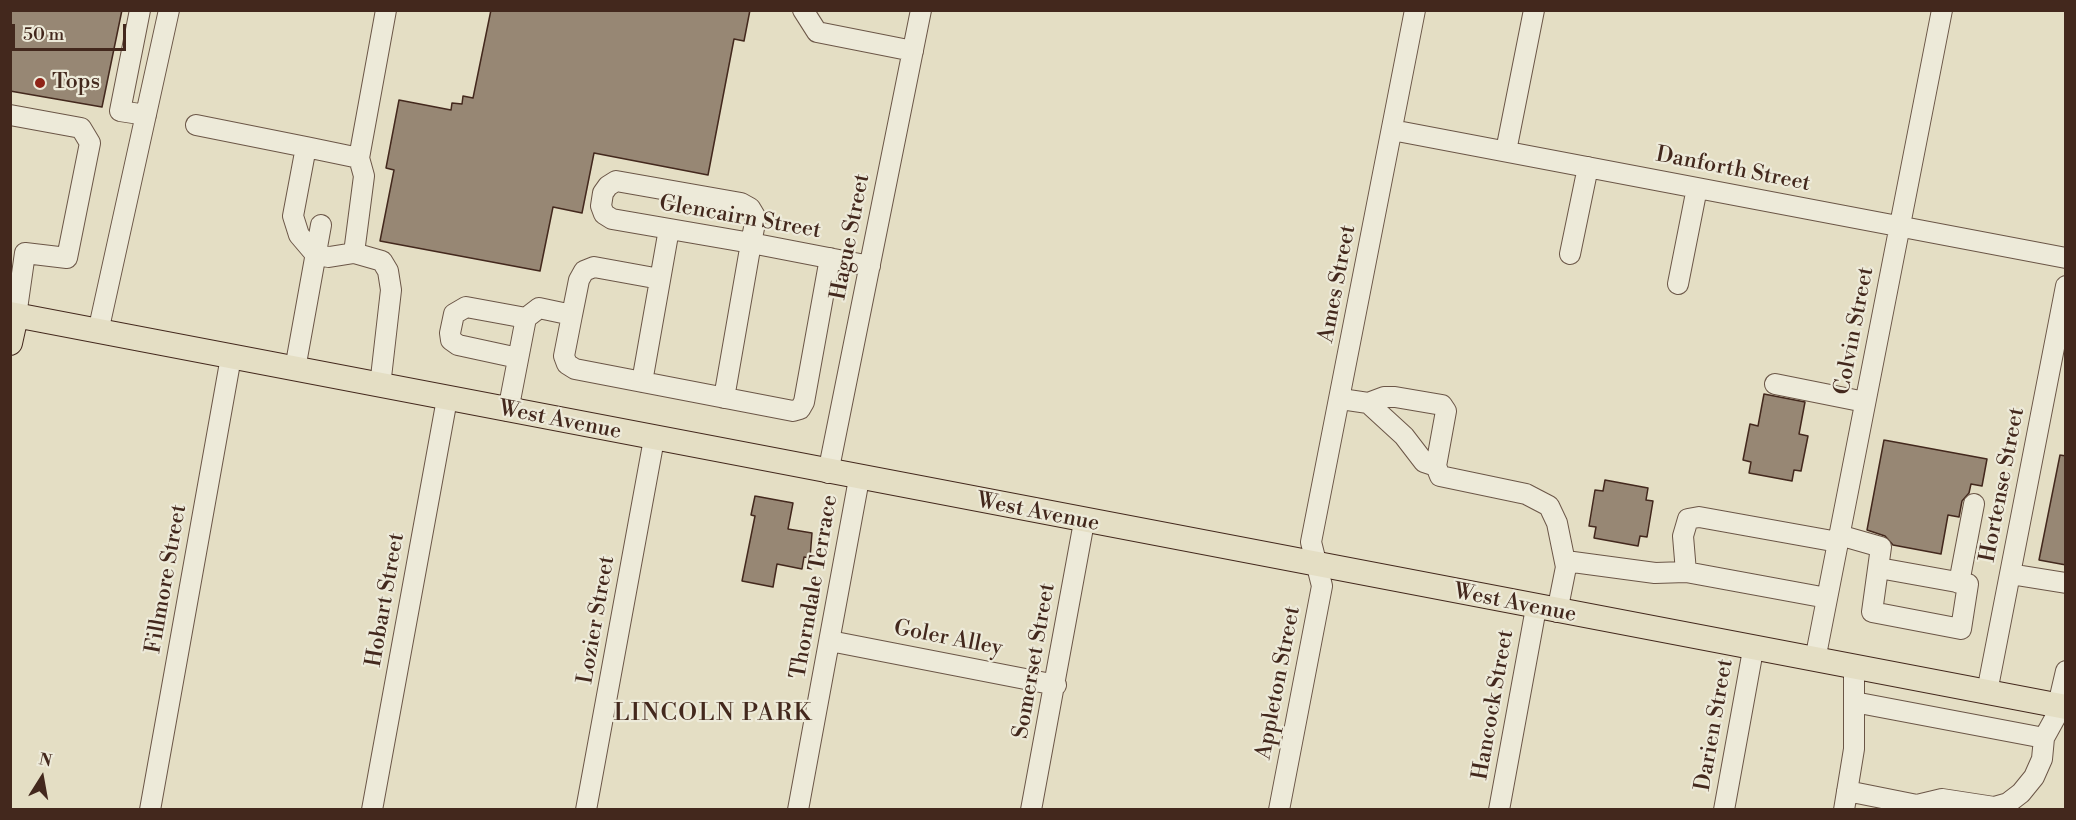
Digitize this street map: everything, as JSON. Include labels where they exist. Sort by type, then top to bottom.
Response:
[{"type":"main road","name":"West Avenue","points":[[13,315],[859,479],[2062,707]]},
{"type":"main road","points":[[10,343],[13,315]]},
{"type":"street","points":[[140,10],[120,111],[146,115]]},
{"type":"street","points":[[98,332],[169,10]]},
{"type":"street","points":[[354,253],[363,176],[359,158],[386,10]]},
{"type":"street","points":[[803,10],[817,32],[913,51]]},
{"type":"street","name":"Hague Street","points":[[828,473],[921,10]]},
{"type":"street","name":"Ames Street","points":[[1316,566],[1311,542],[1341,399],[1415,10]]},
{"type":"street","points":[[1506,152],[1534,10]]},
{"type":"street","name":"Colvin Street","points":[[1815,660],[1941,11]]},
{"type":"street","points":[[10,115],[81,128],[90,143],[67,258],[17,253],[13,315]]},
{"type":"street","points":[[196,125],[359,158]]},
{"type":"street","name":"Danforth Street","points":[[1392,130],[2066,258]]},
{"type":"street","points":[[306,147],[293,216],[299,235],[316,255],[329,257],[354,253],[382,261],[388,270],[391,290],[380,386]]},
{"type":"street","points":[[1570,254],[1588,167]]},
{"type":"street","name":"Glencairn Street","points":[[751,243],[756,218],[750,208],[741,203],[616,181],[603,193],[601,206],[604,214],[612,219],[870,266]]},
{"type":"street","points":[[1678,284],[1697,188]]},
{"type":"street","points":[[295,369],[321,225]]},
{"type":"street","points":[[642,382],[669,230]]},
{"type":"street","points":[[724,398],[751,243]]},
{"type":"street","points":[[660,279],[594,267],[584,271],[579,280],[564,356],[567,364],[575,369],[793,411],[800,409],[804,402],[831,258]]},
{"type":"street","name":"Hortense Street","points":[[1987,692],[2066,286]]},
{"type":"street","points":[[518,358],[458,345],[451,340],[450,333],[454,314],[466,307],[526,318]]},
{"type":"street","points":[[508,411],[526,318],[539,308],[572,315]]},
{"type":"street","name":"Fillmore Street","points":[[150,810],[231,357]]},
{"type":"street","points":[[1775,384],[1865,402]]},
{"type":"street","points":[[1368,404],[1384,397],[1395,397],[1445,406],[1436,466]]},
{"type":"street","name":"Hobart Street","points":[[372,810],[447,399]]},
{"type":"street","points":[[1341,399],[1368,404],[1404,436],[1424,462],[1436,466],[1444,478],[1521,492],[1549,506],[1557,523],[1566,567],[1574,562],[1655,573],[1686,572],[1827,598]]},
{"type":"street","name":"Lozier Street","points":[[586,810],[654,439]]},
{"type":"street","name":"Thorndale Terrace","points":[[798,810],[859,479]]},
{"type":"street","points":[[1959,583],[1974,504]]},
{"type":"street","points":[[1686,572],[1683,536],[1688,519],[1699,517],[1839,538],[1881,547],[1872,612],[1961,629],[1968,584],[1879,568]]},
{"type":"street","name":"Somerset Street","points":[[1031,810],[1056,685],[1084,522]]},
{"type":"street","name":"Appleton Street","points":[[1279,810],[1322,586],[1316,566]]},
{"type":"street","name":"Hancock Street","points":[[1499,810],[1546,610],[1566,567]]},
{"type":"street","points":[[2010,574],[2066,583]]},
{"type":"street","name":"Goler Alley","points":[[830,641],[1056,685]]},
{"type":"street","name":"Darien Street","points":[[1724,810],[1753,650]]},
{"type":"street","points":[[1854,667],[1854,749],[1846,800],[1917,807],[1942,799],[1994,807],[2008,803],[2034,777],[2042,759],[2044,738],[2062,707],[2066,671]]},
{"type":"street","points":[[1854,702],[2044,738]]},
{"type":"building","points":[[10,10],[122,10],[102,107],[10,91]]},
{"type":"building","points":[[491,10],[750,10],[744,41],[734,39],[708,175],[594,153],[582,213],[553,207],[540,271],[380,241],[394,170],[386,168],[399,100],[451,110],[452,103],[462,104],[463,96],[473,98]]},
{"type":"building","points":[[1764,394],[1805,402],[1799,434],[1808,436],[1801,471],[1794,470],[1792,481],[1749,473],[1751,462],[1743,460],[1750,424],[1758,426]]},
{"type":"building","points":[[1884,440],[1987,459],[1982,486],[1971,484],[1969,493],[1962,501],[1959,517],[1948,515],[1941,554],[1893,545],[1885,536],[1867,530]]},
{"type":"building","points":[[2060,455],[2066,456],[2066,565],[2039,560]]},
{"type":"building","points":[[1605,480],[1648,488],[1646,500],[1653,501],[1647,537],[1640,536],[1638,546],[1594,538],[1596,527],[1589,526],[1595,490],[1603,491]]},
{"type":"building","points":[[755,496],[793,503],[788,529],[812,533],[810,558],[804,557],[802,569],[777,564],[773,587],[742,581],[755,516],[751,515]]},
{"type":"place","name":"Tops","points":[[40,83]]},
{"type":"district","name":"LINCOLN PARK","points":[[713,714]]}]
